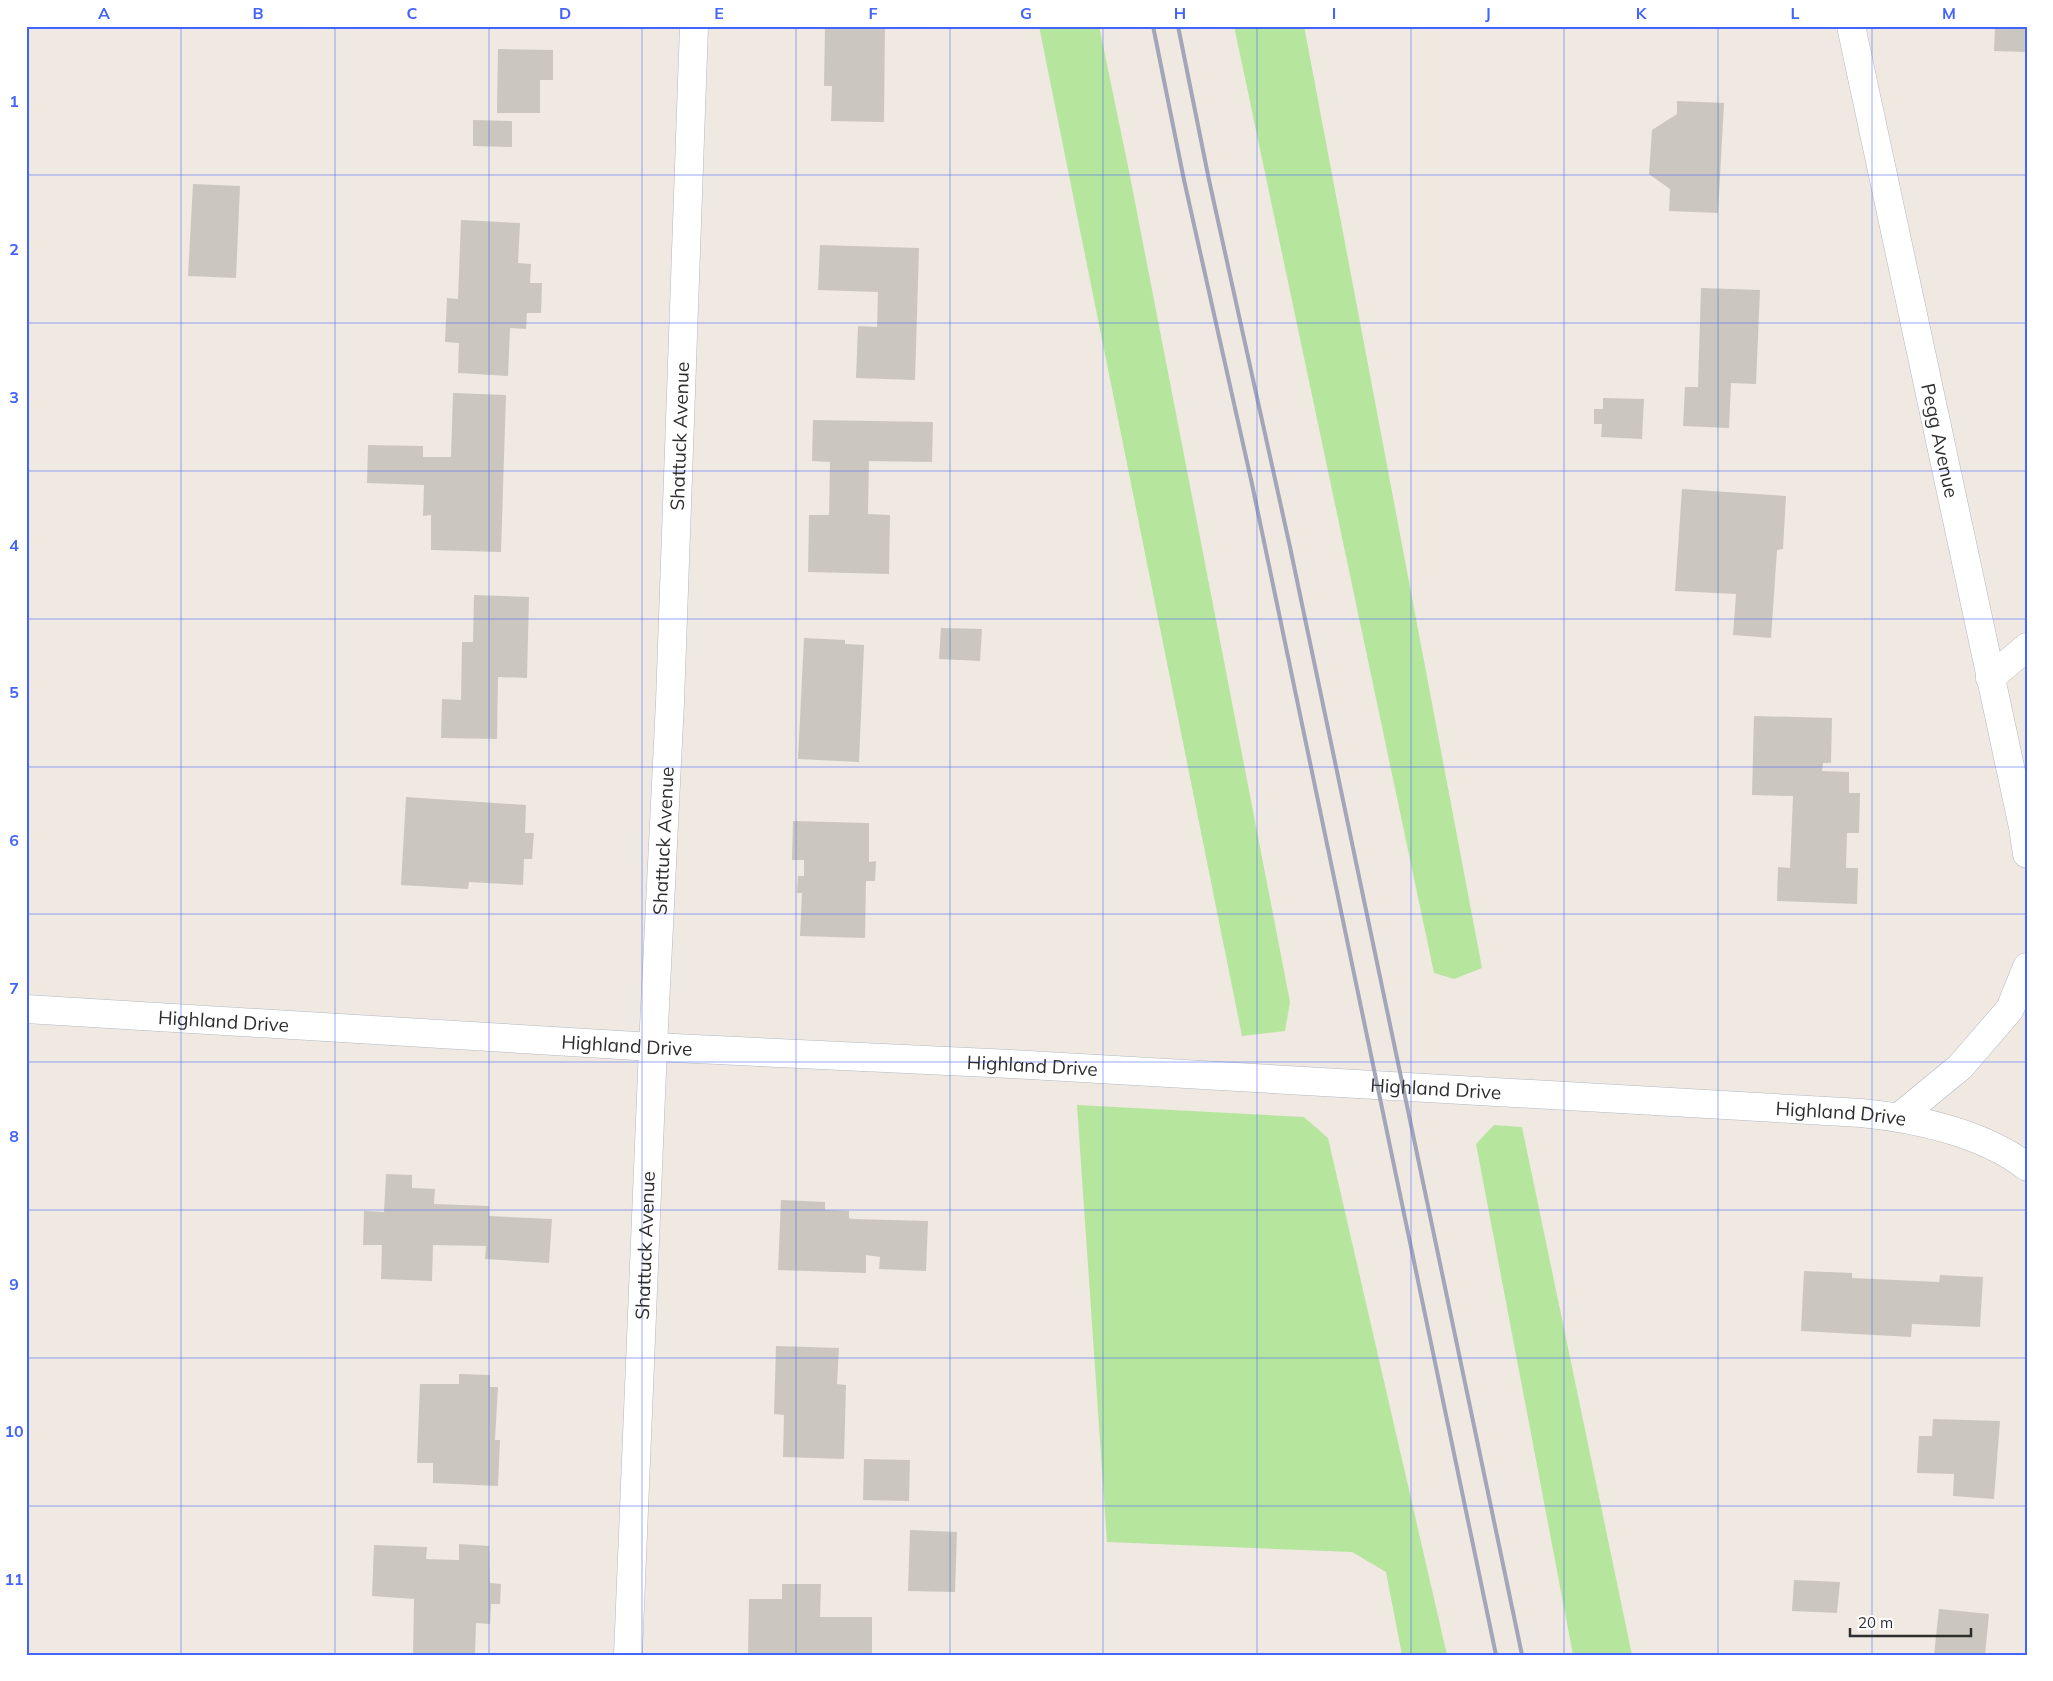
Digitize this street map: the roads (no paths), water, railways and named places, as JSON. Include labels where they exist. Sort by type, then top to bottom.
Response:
[{"type":"street","name":"Shattuck Avenue","points":[[628,1655],[653,1047],[670,702],[694,26]]},
{"type":"street","name":"Pegg Avenue","points":[[1851,26],[2023,827],[2027,854]]},
{"type":"street","points":[[1990,678],[2027,646]]},
{"type":"street","points":[[1899,1117],[1960,1067],[2010,1009],[2027,967]]},
{"type":"street","name":"Highland Drive","points":[[26,1009],[653,1047],[1021,1064],[1760,1106],[1899,1117],[1953,1131],[2014,1156],[2027,1167]]},
{"type":"railway","points":[[1153,26],[1184,180],[1252,484],[1496,1655]]},
{"type":"railway","points":[[1178,26],[1209,180],[1290,547],[1522,1655]]}]
